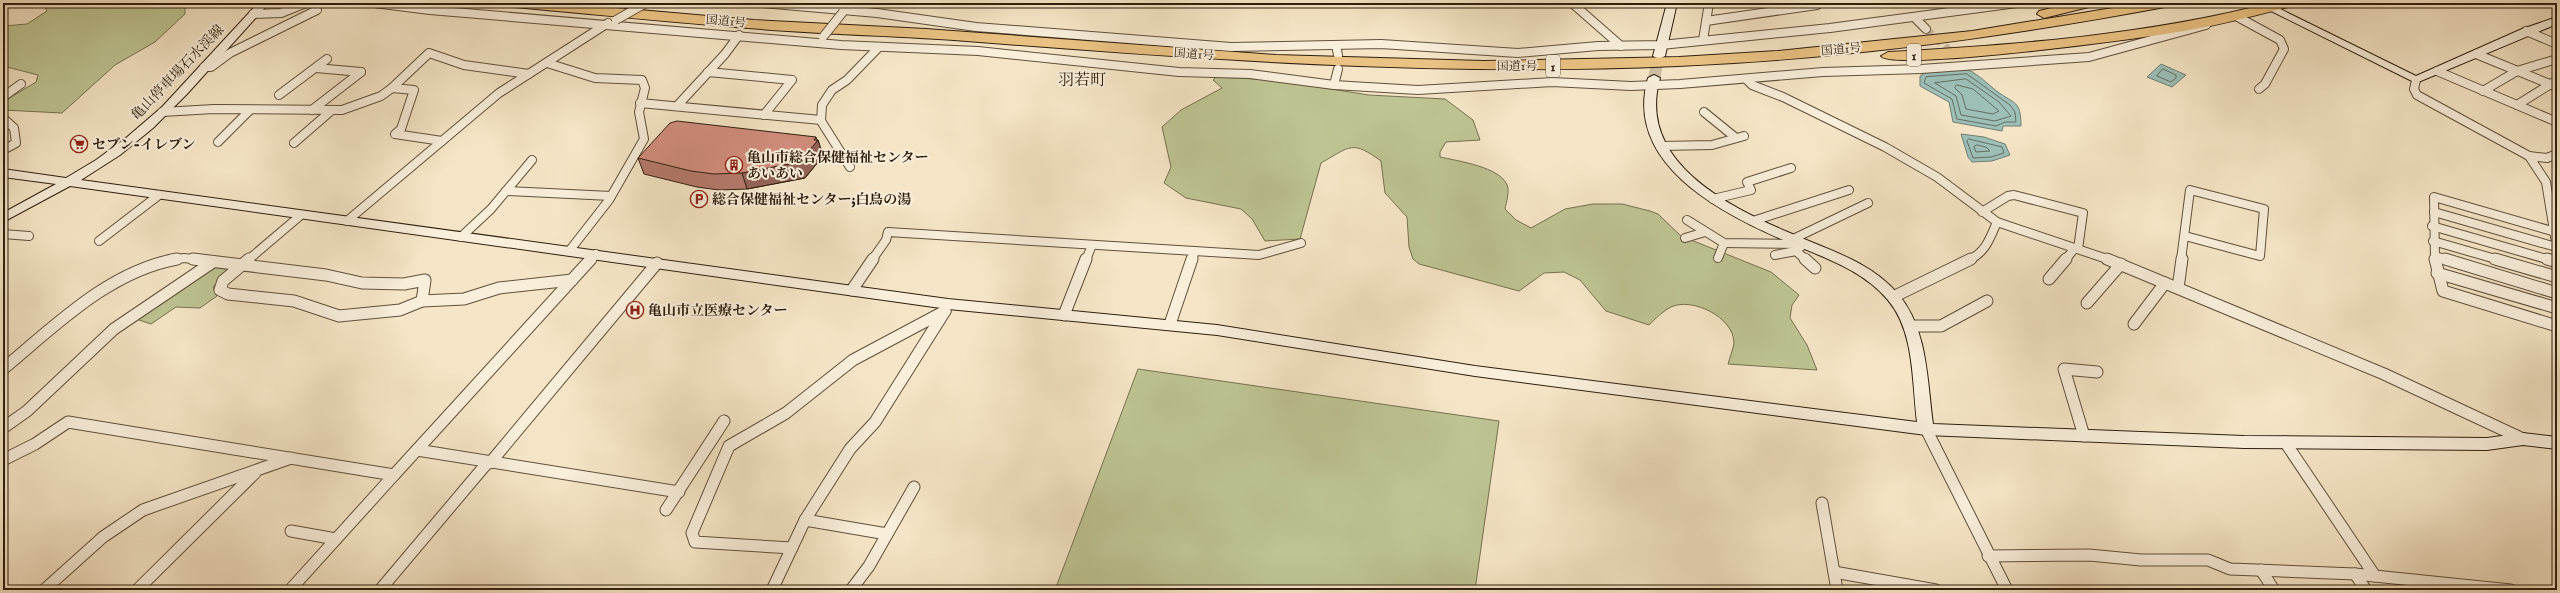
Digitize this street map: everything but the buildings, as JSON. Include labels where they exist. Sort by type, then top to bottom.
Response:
[{"type":"highway","name":"国道1号","points":[[514,3],[785,27],[939,35],[1165,52],[1371,64],[1534,66],[1618,64],[1770,56],[1970,36],[2081,19],[2165,3]]},
{"type":"highway","name":"国道1号","points":[[616,3],[792,18],[939,35]]},
{"type":"highway","name":"1","points":[[1770,56],[1775,52],[1937,32],[2018,20],[2088,3]]},
{"type":"highway","points":[[2209,22],[2236,16],[2265,6],[2287,3]]},
{"type":"highway","name":"1","points":[[1618,64],[1677,66],[1954,53],[2087,41],[2209,22]]},
{"type":"street","name":"亀山停車場石水渓線","points":[[3,218],[67,183],[130,141],[162,112],[264,3]]},
{"type":"street","points":[[253,14],[286,12],[306,3]]},
{"type":"street","points":[[374,3],[442,10],[820,40],[879,48],[966,50],[1179,72],[1264,75],[1334,85],[1441,90],[1552,82],[1652,82],[1746,79],[1823,72],[1921,69],[1965,64],[2101,56],[2201,27],[2209,22]]},
{"type":"street","points":[[442,10],[450,3]]},
{"type":"street","points":[[347,221],[499,93],[606,23],[616,20],[646,3]]},
{"type":"street","points":[[762,3],[902,16],[941,24],[1064,35],[1231,47],[1336,45],[1423,46],[1518,53],[1621,46],[1660,50],[1703,40],[1915,18],[2017,3]]},
{"type":"street","points":[[1572,3],[1621,46]]},
{"type":"street","points":[[1660,50],[1672,3]]},
{"type":"street","points":[[1703,40],[1709,3]]},
{"type":"street","points":[[1706,21],[1816,5],[1817,3]]},
{"type":"street","points":[[2265,6],[2416,80],[2526,31],[2557,20]]},
{"type":"street","points":[[204,67],[211,67],[230,53],[317,10]]},
{"type":"street","points":[[820,40],[844,11]]},
{"type":"street","points":[[2236,16],[2280,40],[2284,49],[2265,84],[2259,89]]},
{"type":"street","points":[[1915,18],[1926,29]]},
{"type":"street","points":[[2526,31],[2557,44]]},
{"type":"street","points":[[677,106],[708,72],[739,34]]},
{"type":"street","points":[[1336,45],[1338,55]]},
{"type":"street","points":[[850,168],[828,135],[821,120],[822,105],[832,90],[847,80],[879,48]]},
{"type":"street","points":[[162,112],[214,108],[250,110],[342,110],[381,96],[392,88],[429,53],[464,65],[529,74]]},
{"type":"street","points":[[2476,54],[2554,84]]},
{"type":"street","points":[[1956,57],[1965,64]]},
{"type":"street","points":[[279,95],[327,59]]},
{"type":"street","points":[[2483,91],[2517,71],[2557,59]]},
{"type":"street","points":[[547,63],[595,78],[642,80],[645,88],[640,103],[644,139],[611,196],[570,250]]},
{"type":"street","points":[[312,110],[360,72],[316,68]]},
{"type":"street","points":[[1334,85],[1338,69]]},
{"type":"street","points":[[2437,71],[2517,105],[2555,119]]},
{"type":"street","points":[[708,72],[792,80],[764,115]]},
{"type":"street","points":[[1746,79],[1752,85],[1783,97],[1885,147],[1937,177],[1997,222],[2121,264],[2384,374],[2524,439]]},
{"type":"street","points":[[2416,80],[2414,89],[2417,96],[2529,156],[2547,158],[2557,154]]},
{"type":"street","points":[[1652,82],[1648,118],[1660,146],[1668,159],[1684,175],[1713,199],[1753,221],[1798,245],[1843,260],[1865,273],[1893,297],[1910,326],[1915,341],[1926,429],[1988,556],[2007,590]]},
{"type":"street","points":[[3,97],[21,84]]},
{"type":"street","points":[[2517,105],[2554,84]]},
{"type":"street","points":[[392,88],[414,90],[401,128],[395,134],[442,141]]},
{"type":"street","points":[[640,103],[821,120]]},
{"type":"street","points":[[218,142],[250,110]]},
{"type":"street","points":[[294,143],[323,120],[332,110]]},
{"type":"street","points":[[1660,146],[1712,145],[1740,137],[1704,112]]},
{"type":"street","points":[[3,118],[14,128],[16,143],[3,150]]},
{"type":"street","points":[[2529,156],[2546,182],[2555,241]]},
{"type":"street","points":[[461,237],[506,191],[532,160]]},
{"type":"street","points":[[1713,199],[1750,190],[1747,182],[1791,168]]},
{"type":"street","points":[[3,173],[852,290],[946,307],[1170,324],[1475,371],[1926,429],[2084,436],[2285,442],[2487,444],[2524,439],[2557,443]]},
{"type":"street","points":[[1753,221],[1849,190]]},
{"type":"street","points":[[2178,288],[2190,190],[2264,209],[2260,256],[2185,236]]},
{"type":"street","points":[[506,191],[611,196]]},
{"type":"street","points":[[99,241],[159,195]]},
{"type":"street","points":[[1982,212],[2008,196],[2014,196],[2083,213],[2076,249],[2049,279]]},
{"type":"street","points":[[2555,241],[2434,197],[2432,226],[2433,241],[2437,273],[2443,291],[2557,326]]},
{"type":"street","points":[[1775,255],[1798,245],[1868,203]]},
{"type":"street","points":[[2434,212],[2555,241]]},
{"type":"street","points":[[301,215],[240,265],[223,281],[220,286],[222,292],[294,301],[339,316],[400,310],[422,301],[464,299],[499,288],[572,280]]},
{"type":"street","points":[[1686,220],[1724,243],[1798,245]]},
{"type":"street","points":[[1893,297],[1980,255],[1989,242],[1997,222]]},
{"type":"street","points":[[2432,226],[2557,262]]},
{"type":"street","points":[[852,290],[886,240],[888,232],[1092,245],[1119,245],[1259,255],[1301,243]]},
{"type":"street","points":[[1685,238],[1705,232]]},
{"type":"street","points":[[3,234],[29,236]]},
{"type":"street","points":[[2433,241],[2557,277]]},
{"type":"street","points":[[1718,258],[1724,243]]},
{"type":"street","points":[[1064,315],[1092,245]]},
{"type":"street","points":[[1798,245],[1815,268]]},
{"type":"street","points":[[1170,324],[1195,251]]},
{"type":"street","points":[[290,590],[596,254]]},
{"type":"street","points":[[2435,256],[2557,293]]},
{"type":"street","points":[[3,369],[58,321],[138,270],[154,262],[174,258],[326,275],[362,282],[404,284],[425,280],[422,301]]},
{"type":"street","points":[[3,428],[27,411],[114,329],[213,262]]},
{"type":"street","points":[[380,590],[657,263]]},
{"type":"street","points":[[2087,303],[2121,264]]},
{"type":"street","points":[[2437,273],[2557,308]]},
{"type":"street","points":[[2134,324],[2165,283]]},
{"type":"street","points":[[1910,326],[1941,326],[1987,301]]},
{"type":"street","points":[[772,590],[805,520],[850,449],[875,422],[946,307]]},
{"type":"street","points":[[792,548],[695,542],[692,533],[729,446],[786,413],[853,360],[946,307]]},
{"type":"street","points":[[2084,436],[2064,369],[2097,372]]},
{"type":"street","points":[[666,510],[724,421]]},
{"type":"street","points":[[3,460],[35,444],[68,422],[394,475]]},
{"type":"street","points":[[2285,442],[2375,576]]},
{"type":"street","points":[[417,450],[679,492]]},
{"type":"street","points":[[44,590],[94,542],[127,519],[143,510],[291,458]]},
{"type":"street","points":[[137,590],[256,471]]},
{"type":"street","points":[[851,590],[869,566],[914,487]]},
{"type":"street","points":[[1822,503],[1837,590]]},
{"type":"street","points":[[805,520],[887,534]]},
{"type":"street","points":[[291,531],[336,539]]},
{"type":"street","points":[[1988,556],[2090,555],[2141,560],[2208,560],[2230,569],[2355,574],[2375,576],[2413,585],[2511,590]]},
{"type":"street","points":[[2261,570],[2274,590]]},
{"type":"street","points":[[1834,572],[1936,590]]},
{"type":"street","points":[[2355,574],[2366,590]]},
{"type":"green space","points":[[43,3],[185,3],[185,14],[155,42],[115,65],[62,113],[3,110],[3,102],[36,82],[38,75],[3,66],[3,52],[5,50],[3,49],[3,26],[27,24],[47,11]]},
{"type":"green space","points":[[1216,77],[1274,80],[1369,95],[1445,99],[1473,120],[1480,140],[1446,142],[1440,152],[1440,157],[1487,169],[1503,179],[1508,188],[1508,197],[1505,209],[1516,220],[1531,228],[1565,209],[1593,204],[1622,204],[1658,214],[1681,236],[1771,272],[1799,295],[1792,305],[1790,318],[1807,345],[1817,370],[1728,364],[1734,343],[1732,334],[1727,325],[1720,318],[1700,307],[1680,305],[1671,307],[1649,325],[1606,311],[1580,280],[1564,272],[1544,273],[1519,291],[1419,264],[1413,259],[1409,247],[1407,217],[1385,193],[1381,161],[1364,150],[1357,148],[1346,149],[1321,163],[1300,239],[1265,241],[1252,219],[1241,209],[1186,198],[1164,183],[1171,167],[1162,127],[1181,110],[1222,88],[1213,80]]},
{"type":"green space","points":[[217,266],[227,267],[229,270],[213,287],[217,296],[200,308],[176,307],[151,324],[136,319],[210,269]]},
{"type":"green space","points":[[1138,369],[1499,421],[1475,590],[1055,590]]},
{"type":"water","points":[[2161,64],[2186,75],[2172,87],[2147,77]]},
{"type":"water","points":[[1967,69],[2016,104],[2020,111],[2021,126],[2003,126],[2002,131],[1953,122],[1949,102],[1920,86],[1920,76],[1925,73]]},
{"type":"water","points":[[1961,134],[1984,137],[2005,144],[2010,155],[1992,161],[1972,162],[1968,157]]},
{"type":"tunnel","points":[[1926,29],[1956,57]]},
{"type":"tunnel","points":[[1654,78],[1659,56]]},
{"type":"place","name":"セブン-イレブン","points":[[79,144]]},
{"type":"place","name":"亀山市総合保健福祉センター あいあい","points":[[734,165]]},
{"type":"place","name":"総合保健福祉センター;白鳥の湯","points":[[699,199]]},
{"type":"place","name":"亀山市立医療センター","points":[[635,310]]},
{"type":"district","name":"羽若町","points":[[1082,79]]}]
